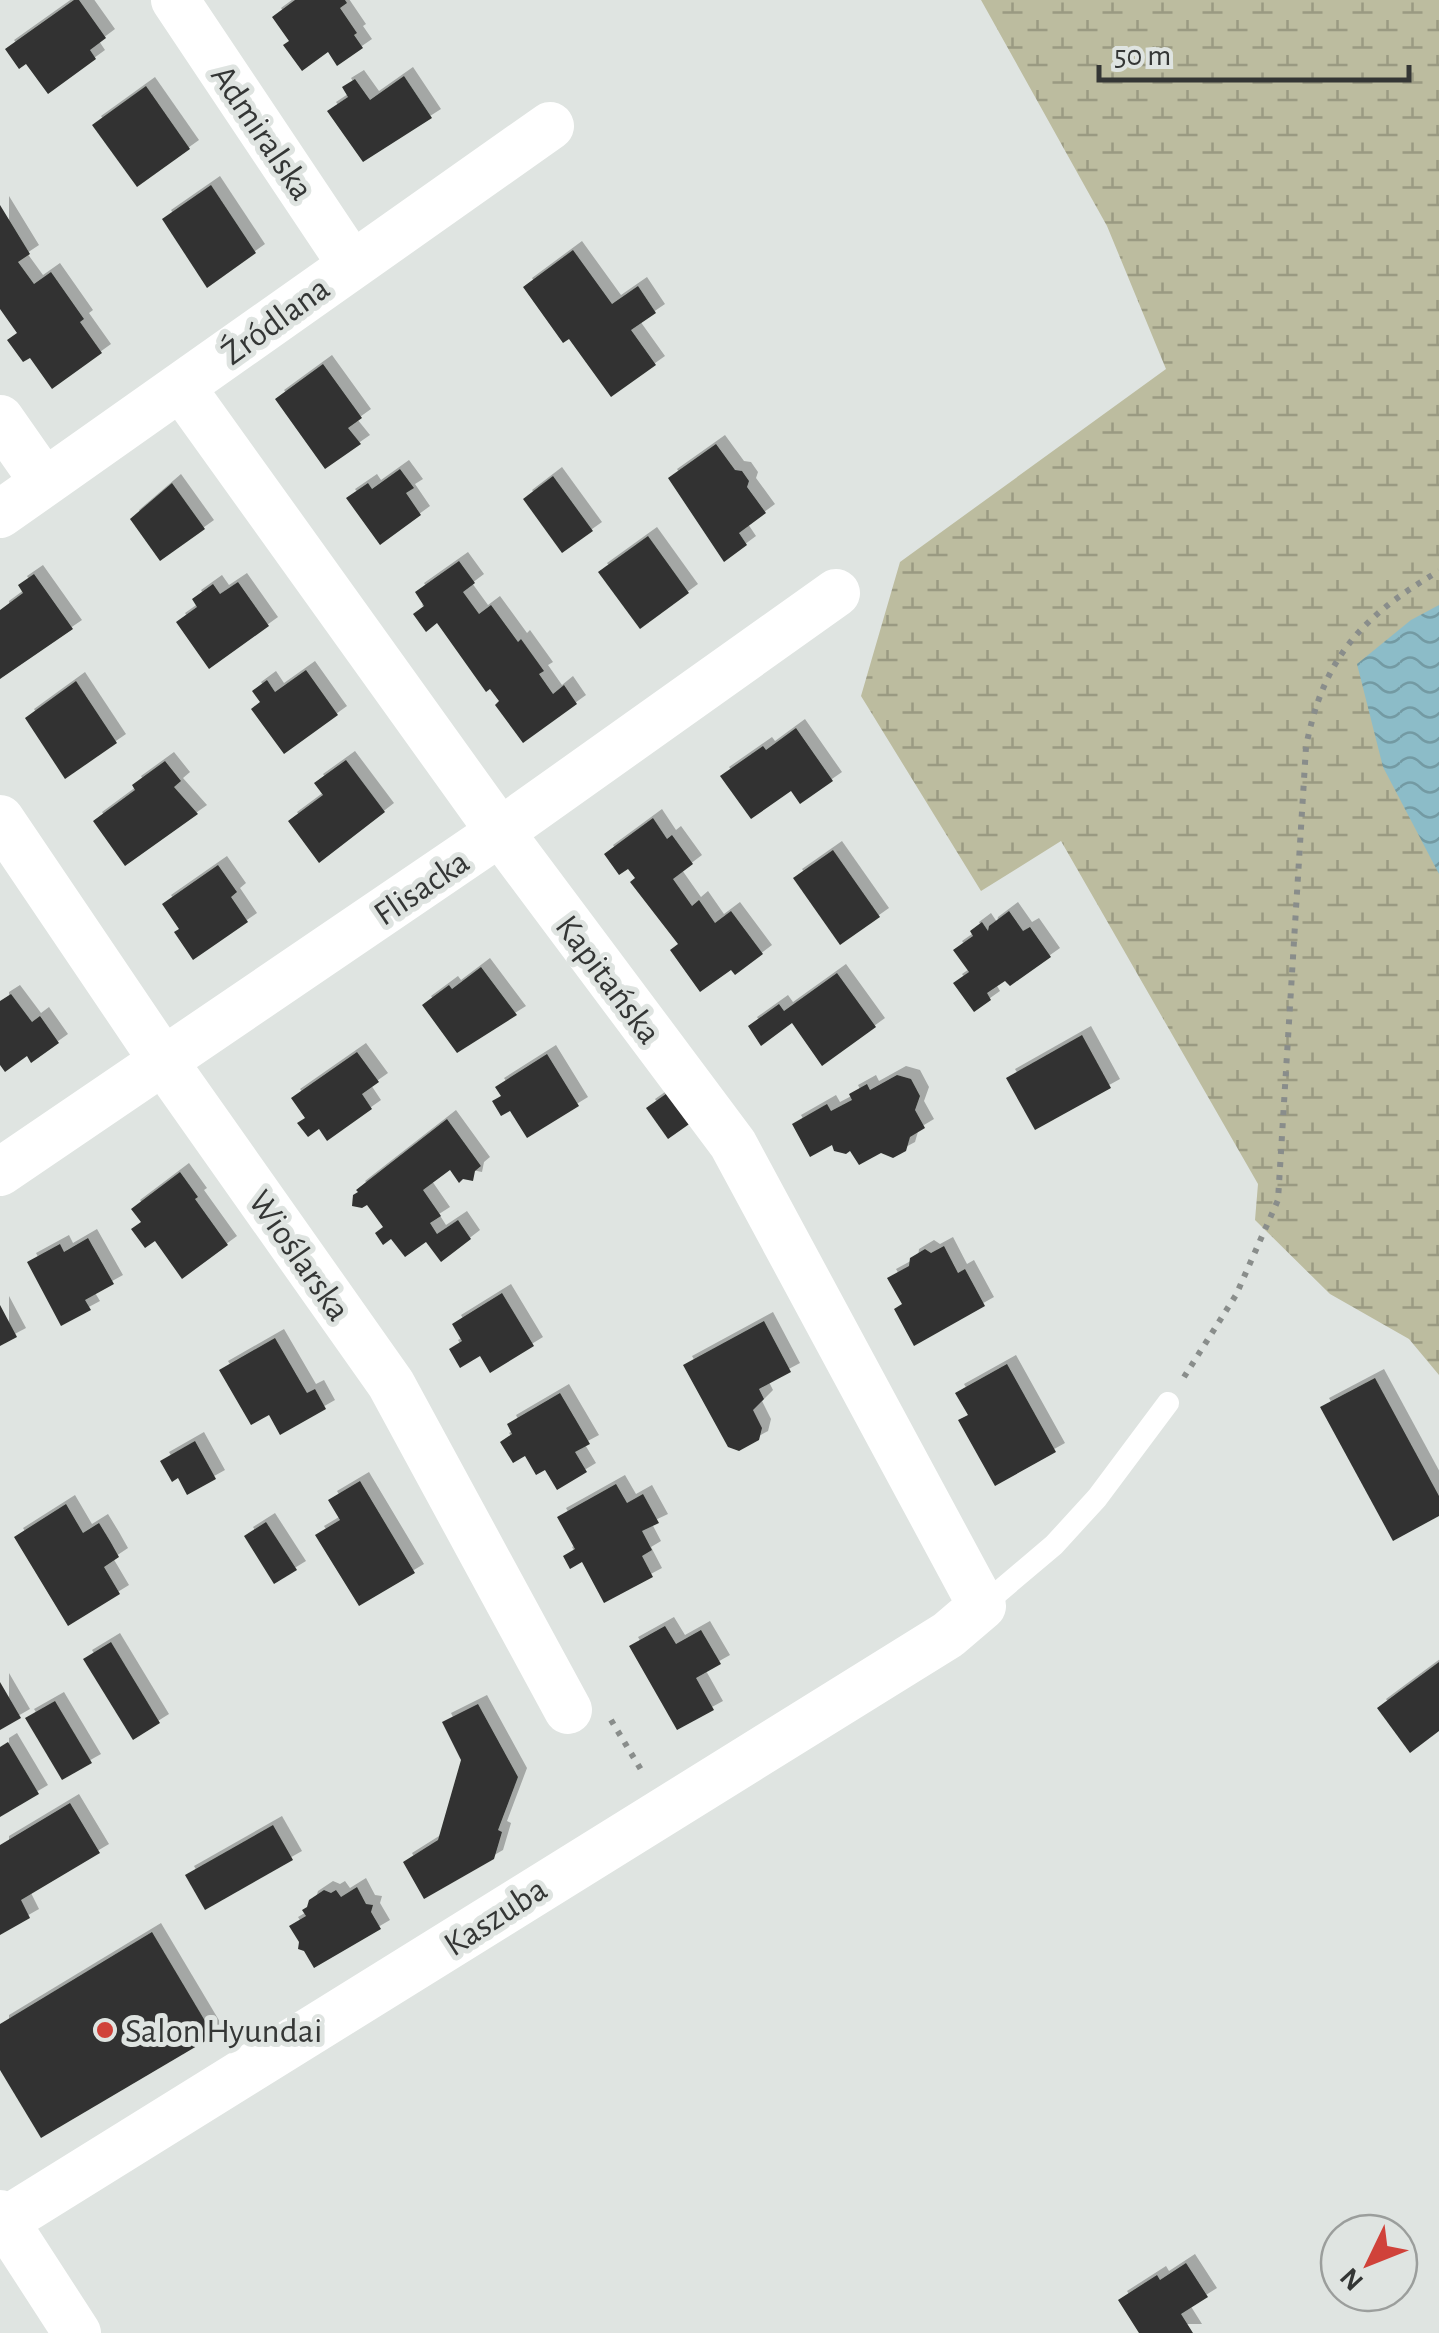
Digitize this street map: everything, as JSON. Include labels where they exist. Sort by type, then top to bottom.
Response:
[{"type":"street","name":"Admiralska","points":[[175,0],[352,265]]},
{"type":"street","name":"Źródlana","points":[[0,514],[550,126]]},
{"type":"street","name":"Kapitańska","points":[[182,386],[500,832],[732,1144],[982,1606]]},
{"type":"street","points":[[0,419],[44,482]]},
{"type":"street","name":"Flisacka","points":[[0,1172],[500,832],[836,592]]},
{"type":"street","name":"Wioślarska","points":[[0,819],[164,1062],[392,1384],[568,1710]]},
{"type":"street","name":"Kaszuba","points":[[2,2217],[371,1996],[664,1809],[948,1635],[982,1606]]},
{"type":"street","points":[[2,2217],[77,2333]]},
{"type":"lane","points":[[982,1606],[1054,1545],[1097,1498],[1168,1403]]},
{"type":"path","points":[[1168,1403],[1236,1295],[1278,1200],[1306,747],[1312,713],[1330,667],[1371,618],[1439,571]]},
{"type":"path","points":[[568,1710],[587,1706],[604,1713],[618,1728],[664,1809]]},
{"type":"green space","points":[[981,0],[1439,0],[1439,1375],[1409,1339],[1330,1294],[1255,1220],[1258,1184],[1061,841],[981,891],[861,696],[900,562],[1166,369],[1107,226]]},
{"type":"water","points":[[1439,605],[1439,874],[1383,767],[1357,664],[1411,620]]},
{"type":"building","points":[[79,0],[106,38],[90,50],[96,59],[48,94],[26,64],[19,69],[5,49]]},
{"type":"building","points":[[295,0],[345,0],[347,3],[340,8],[363,48],[337,66],[328,52],[302,71],[283,45],[289,41],[272,17]]},
{"type":"building","points":[[404,76],[432,118],[363,162],[327,111],[348,97],[342,87],[355,79],[370,100]]},
{"type":"building","points":[[146,86],[190,149],[137,187],[92,125]]},
{"type":"building","points":[[211,185],[256,253],[207,288],[162,219]]},
{"type":"building","points":[[0,205],[30,254],[18,262],[34,284],[51,272],[102,353],[52,389],[30,358],[23,362],[7,340],[17,333],[0,309]]},
{"type":"building","points":[[573,250],[612,304],[638,286],[656,313],[631,330],[656,365],[611,397],[569,339],[563,343],[523,287]]},
{"type":"building","points":[[323,364],[362,418],[348,428],[361,444],[325,469],[275,399]]},
{"type":"building","points":[[716,444],[735,470],[742,471],[749,481],[747,487],[766,513],[739,533],[747,545],[724,562],[668,478]]},
{"type":"building","points":[[400,469],[414,488],[406,493],[421,515],[380,545],[346,498],[368,483],[372,489]]},
{"type":"building","points":[[553,476],[593,531],[562,553],[523,499]]},
{"type":"building","points":[[172,483],[205,529],[160,561],[130,519]]},
{"type":"building","points":[[648,536],[689,593],[640,629],[598,572]]},
{"type":"building","points":[[459,561],[475,583],[463,592],[479,614],[491,605],[544,671],[539,674],[553,694],[564,685],[577,704],[523,743],[495,705],[499,701],[490,689],[486,692],[437,623],[426,632],[413,614],[424,606],[415,592]]},
{"type":"building","points":[[34,574],[73,629],[0,679],[0,610],[23,593],[18,585]]},
{"type":"building","points":[[238,582],[269,626],[209,669],[176,622],[197,607],[192,599],[213,584],[220,594]]},
{"type":"building","points":[[306,670],[338,715],[284,754],[251,709],[260,702],[252,691],[267,680],[275,692]]},
{"type":"building","points":[[76,681],[117,743],[65,779],[25,718]]},
{"type":"building","points":[[796,728],[833,781],[800,804],[791,791],[751,819],[720,776]]},
{"type":"building","points":[[346,760],[385,812],[319,863],[288,821],[323,795],[314,783]]},
{"type":"building","points":[[165,761],[181,781],[174,787],[198,814],[125,866],[93,821],[135,790],[132,785]]},
{"type":"building","points":[[653,818],[667,839],[672,835],[693,864],[673,879],[692,906],[699,900],[715,923],[731,911],[763,954],[735,975],[731,970],[700,992],[670,950],[678,944],[630,882],[635,878],[628,869],[619,875],[604,854]]},
{"type":"building","points":[[833,850],[880,917],[840,945],[793,878]]},
{"type":"building","points":[[218,865],[237,892],[231,897],[248,922],[193,960],[174,932],[179,929],[162,904]]},
{"type":"building","points":[[1009,911],[1023,931],[1030,927],[1051,957],[1010,986],[1005,981],[987,993],[991,1000],[974,1012],[953,983],[969,972],[953,950],[973,936],[970,931],[982,922],[988,931]]},
{"type":"building","points":[[481,967],[517,1015],[457,1053],[422,1005]]},
{"type":"building","points":[[837,973],[876,1027],[822,1066],[792,1023],[761,1046],[748,1026],[779,1004],[784,1011]]},
{"type":"building","points":[[11,994],[32,1022],[40,1016],[59,1043],[31,1063],[27,1056],[5,1072],[0,1065],[0,1001]]},
{"type":"building","points":[[1082,1035],[1111,1088],[1035,1130],[1006,1078]]},
{"type":"building","points":[[357,1052],[379,1082],[362,1094],[372,1109],[327,1141],[319,1129],[308,1137],[297,1123],[305,1118],[291,1098]]},
{"type":"building","points":[[547,1054],[579,1106],[527,1138],[510,1111],[501,1116],[492,1101],[501,1096],[495,1087]]},
{"type":"building","points":[[897,1075],[911,1079],[920,1096],[915,1110],[925,1128],[910,1137],[906,1151],[893,1158],[881,1153],[859,1165],[850,1151],[834,1151],[832,1145],[810,1157],[792,1124],[827,1104],[831,1111],[852,1100],[849,1094],[867,1084],[870,1090]]},
{"type":"building","points":[[673,1089],[695,1120],[668,1139],[646,1108]]},
{"type":"building","points":[[447,1119],[481,1166],[473,1181],[463,1179],[459,1183],[450,1170],[423,1190],[441,1216],[430,1223],[437,1234],[458,1220],[471,1239],[441,1262],[426,1242],[405,1257],[391,1239],[383,1245],[375,1233],[383,1227],[367,1205],[352,1206],[353,1195]]},
{"type":"building","points":[[180,1172],[228,1245],[182,1279],[155,1241],[145,1248],[131,1229],[141,1222],[131,1209]]},
{"type":"building","points":[[88,1238],[114,1284],[85,1300],[91,1310],[61,1326],[27,1262],[60,1244],[64,1252]]},
{"type":"building","points":[[944,1246],[958,1273],[965,1269],[985,1306],[914,1346],[894,1309],[902,1304],[887,1278],[909,1266],[910,1258],[925,1249],[931,1253]]},
{"type":"building","points":[[502,1293],[534,1346],[490,1373],[480,1356],[460,1368],[449,1349],[462,1341],[452,1324]]},
{"type":"building","points":[[0,1305],[17,1337],[0,1346]]},
{"type":"building","points":[[764,1321],[791,1372],[759,1389],[764,1399],[753,1410],[762,1428],[759,1440],[739,1451],[728,1447],[683,1365]]},
{"type":"building","points":[[275,1338],[307,1393],[315,1389],[326,1409],[280,1435],[269,1415],[251,1425],[219,1370]]},
{"type":"building","points":[[1007,1364],[1056,1452],[995,1486],[958,1420],[968,1415],[955,1393]]},
{"type":"building","points":[[1375,1378],[1439,1496],[1439,1516],[1393,1541],[1320,1407]]},
{"type":"building","points":[[560,1393],[590,1444],[575,1452],[587,1472],[557,1490],[545,1470],[536,1475],[525,1456],[513,1463],[500,1442],[512,1434],[507,1424]]},
{"type":"building","points":[[195,1441],[216,1479],[187,1495],[178,1478],[172,1482],[160,1461]]},
{"type":"building","points":[[360,1481],[415,1573],[359,1606],[315,1535],[340,1520],[328,1500]]},
{"type":"building","points":[[616,1484],[627,1503],[643,1494],[659,1523],[642,1531],[652,1550],[642,1556],[653,1577],[604,1603],[582,1562],[570,1569],[563,1556],[575,1549],[557,1517]]},
{"type":"building","points":[[66,1504],[83,1533],[99,1523],[110,1541],[119,1557],[104,1567],[120,1594],[68,1626],[14,1537]]},
{"type":"building","points":[[266,1522],[297,1570],[274,1584],[244,1536]]},
{"type":"building","points":[[665,1626],[676,1644],[701,1630],[721,1664],[696,1678],[714,1710],[677,1730],[629,1646]]},
{"type":"building","points":[[111,1642],[160,1723],[133,1740],[83,1659]]},
{"type":"building","points":[[1439,1662],[1439,1731],[1410,1753],[1377,1708]]},
{"type":"building","points":[[0,1682],[21,1718],[0,1730]]},
{"type":"building","points":[[55,1701],[92,1763],[62,1780],[25,1718]]},
{"type":"building","points":[[478,1704],[518,1777],[498,1830],[502,1832],[494,1859],[424,1899],[403,1862],[438,1840],[461,1760],[442,1722]]},
{"type":"building","points":[[8,1742],[39,1794],[0,1817],[0,1747]]},
{"type":"building","points":[[70,1803],[100,1853],[21,1900],[30,1918],[0,1935],[0,1845]]},
{"type":"building","points":[[273,1825],[293,1860],[205,1910],[185,1875]]},
{"type":"building","points":[[357,1887],[366,1904],[373,1905],[371,1912],[381,1929],[314,1968],[304,1951],[298,1949],[299,1942],[289,1926],[306,1916],[302,1910],[324,1890],[336,1890],[341,1897]]},
{"type":"building","name":"Salon Hyundai","points":[[152,1932],[214,2036],[41,2138],[0,2070],[0,2024]]},
{"type":"building","points":[[1186,2263],[1208,2297],[1181,2314],[1193,2333],[1139,2333],[1118,2300],[1157,2275],[1160,2280]]},
{"type":"place","name":"Salon Hyundai","points":[[105,2030]]}]
